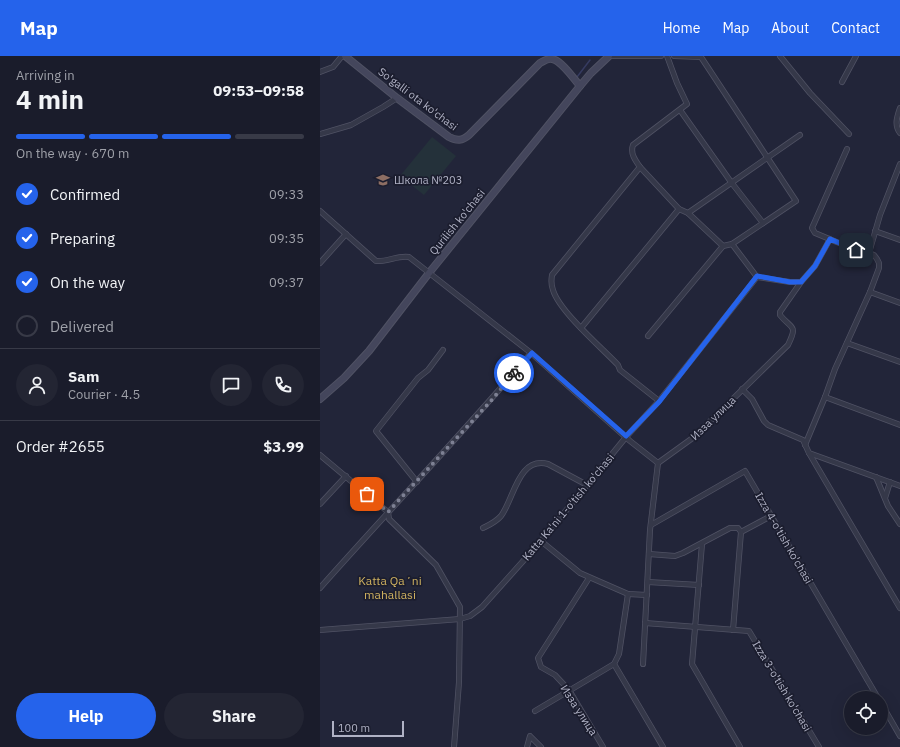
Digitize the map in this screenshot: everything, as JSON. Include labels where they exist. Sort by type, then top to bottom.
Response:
[{"type":"street","points":[[320,72],[333,67],[343,56]]},
{"type":"street","name":"So'galli ota ko'chasi","points":[[343,56],[397,98],[451,138],[456,140],[462,140],[469,135],[540,63],[554,59],[580,86]]},
{"type":"street","name":"Qurilish ko'chasi","points":[[320,399],[357,365],[591,72],[609,56]]},
{"type":"street","points":[[612,56],[660,56]]},
{"type":"street","points":[[667,56],[687,104],[633,145],[633,156],[640,167],[679,209],[688,213],[723,246]]},
{"type":"street","points":[[648,336],[723,246],[732,244],[796,201],[702,56],[674,56]]},
{"type":"street","points":[[780,56],[810,93],[849,134]]},
{"type":"street","points":[[842,82],[856,56]]},
{"type":"street","points":[[320,134],[351,125],[397,98]]},
{"type":"street","points":[[900,108],[896,122],[897,129],[900,133]]},
{"type":"street","points":[[680,110],[731,182],[763,223]]},
{"type":"street","points":[[688,213],[800,135]]},
{"type":"street","points":[[805,445],[835,369],[870,292],[879,268],[879,263],[874,256],[869,253],[856,250],[815,233],[812,228],[847,149]]},
{"type":"street","points":[[869,253],[880,215],[900,164]]},
{"type":"street","points":[[640,167],[552,275],[551,283],[556,297],[581,328],[618,365],[620,370],[659,402]]},
{"type":"street","points":[[581,328],[679,209]]},
{"type":"street","points":[[320,211],[376,260],[385,261],[404,256],[409,257],[532,353],[658,463],[651,525],[643,664]]},
{"type":"street","points":[[875,231],[900,240]]},
{"type":"street","points":[[320,263],[346,234]]},
{"type":"street","points":[[732,244],[757,276],[790,282],[801,282],[815,266],[830,239]]},
{"type":"street","name":"Katta Ka'ni 1-o'tish ko'chasi","points":[[320,630],[460,619],[473,615],[482,607],[541,541],[626,436],[659,402],[757,276]]},
{"type":"street","name":"Изза улица","points":[[658,463],[694,438],[788,345],[794,331],[793,328],[780,315],[780,312],[801,282]]},
{"type":"street","points":[[870,292],[900,303]]},
{"type":"street","points":[[847,343],[900,362]]},
{"type":"street","points":[[417,482],[376,431],[418,378],[428,370],[443,350]]},
{"type":"street","points":[[320,588],[490,402],[532,353]]},
{"type":"street","points":[[742,390],[752,399],[764,421],[768,425],[803,440],[809,453],[900,608]]},
{"type":"street","points":[[825,397],[900,425]]},
{"type":"street","points":[[809,453],[900,486]]},
{"type":"street","points":[[320,455],[388,512],[389,519],[436,564],[457,600],[460,607],[460,619],[454,747]]},
{"type":"street","points":[[483,528],[501,516],[520,476],[527,468],[536,463],[543,462],[548,464],[587,485]]},
{"type":"street","name":"Izza 4-o'tish ko'chasi","points":[[651,525],[745,471],[874,691]]},
{"type":"street","points":[[320,504],[346,476]]},
{"type":"street","points":[[876,477],[888,506],[900,524]]},
{"type":"street","points":[[885,498],[890,482]]},
{"type":"street","points":[[741,532],[771,516]]},
{"type":"street","points":[[650,554],[674,556],[702,544],[730,528],[738,528],[741,532],[733,630]]},
{"type":"street","points":[[541,541],[580,573],[589,578],[628,594],[647,595]]},
{"type":"street","points":[[702,544],[692,664],[740,747]]},
{"type":"street","name":"Изза улица","points":[[589,578],[538,658],[541,667],[555,675],[569,690],[603,747]]},
{"type":"street","points":[[648,582],[699,585]]},
{"type":"street","points":[[535,711],[614,664],[620,654],[628,594]]},
{"type":"street","name":"Izza 3-o'tish ko'chasi","points":[[645,623],[749,631],[819,747]]},
{"type":"street","points":[[614,664],[663,747]]},
{"type":"street","points":[[888,715],[900,736]]},
{"type":"street","points":[[527,747],[530,736],[541,747]]},
{"type":"shaded area","points":[[432,137],[456,156],[424,195],[400,176]]},
{"type":"waterway","points":[[577,77],[590,60]]},
{"type":"way so far","points":[[367,494],[388,512],[490,402],[514,373]]},
{"type":"place","name":"Школа №203","points":[[383,180]]},
{"type":"district","name":"Katta Qaʼni mahallasi","points":[[390,587]]},
{"type":"route","points":[[514,373],[532,353],[626,436],[659,402],[757,276],[790,282],[801,282],[815,266],[830,239],[856,250]]}]
